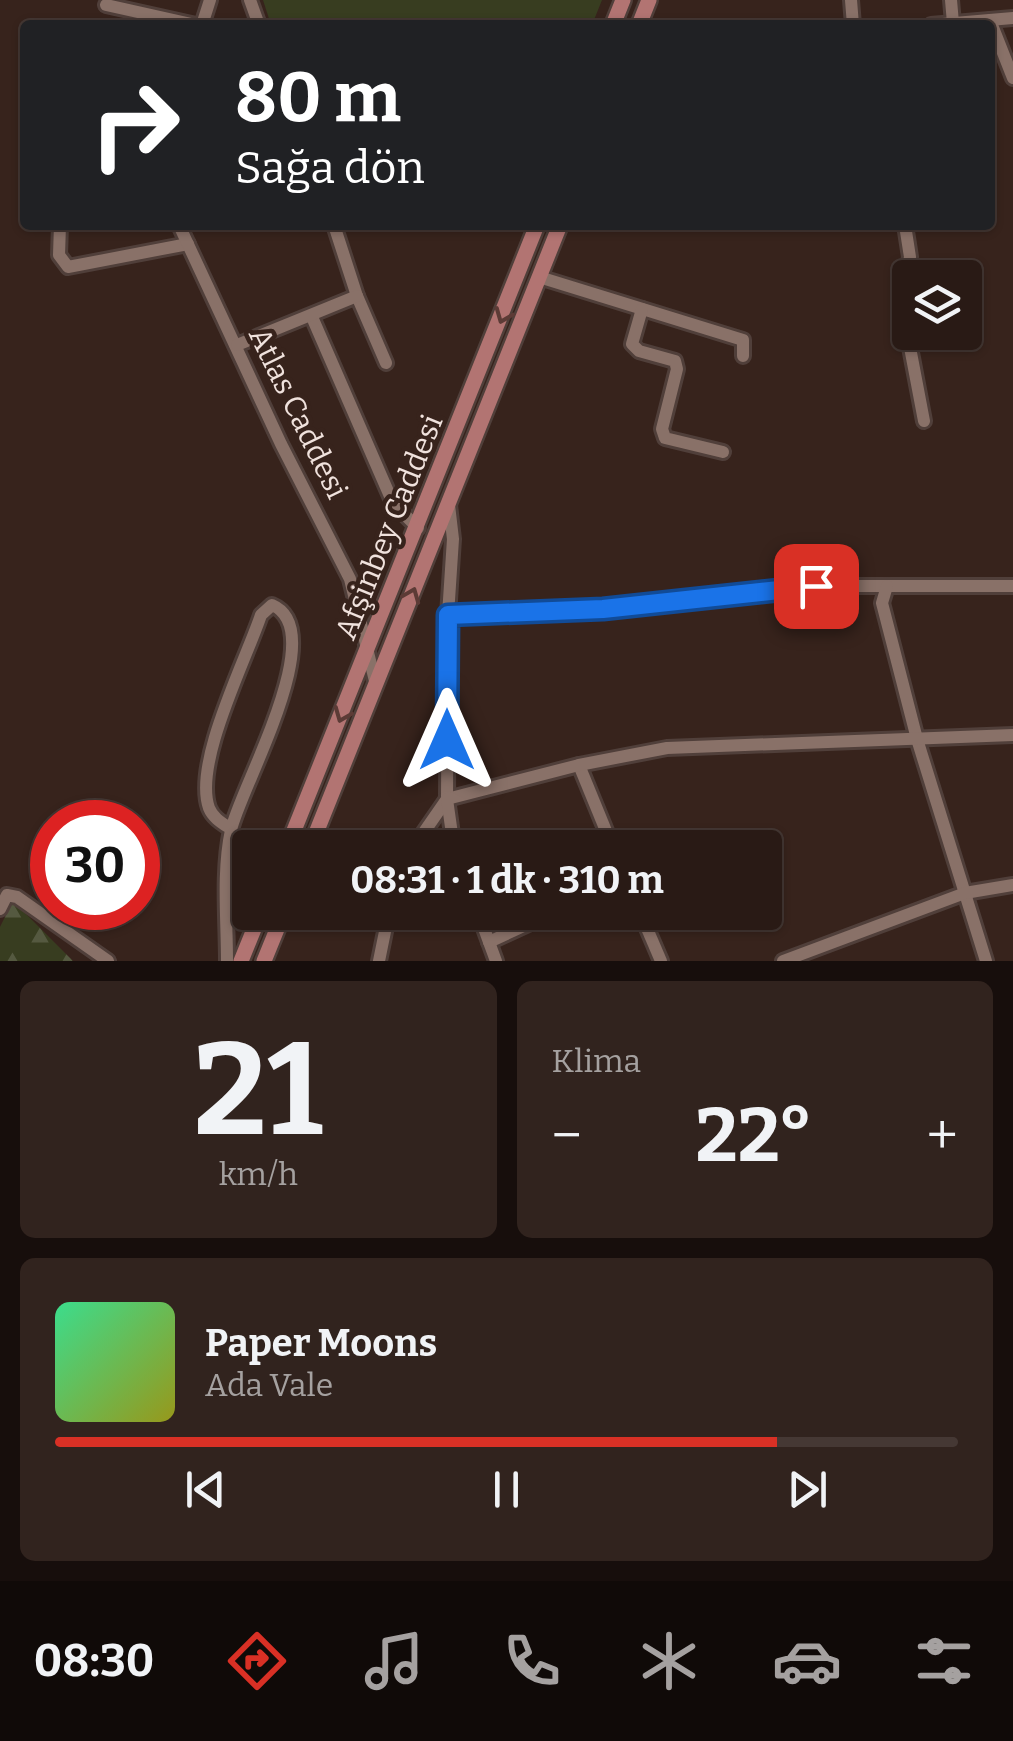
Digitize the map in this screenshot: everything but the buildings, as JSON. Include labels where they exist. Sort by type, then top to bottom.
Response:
[{"type":"main road","name":"Afşinbey Caddesi","points":[[295,830],[535,230]]},
{"type":"main road","name":"Afşinbey Caddesi","points":[[317,830],[558,230]]},
{"type":"main road","points":[[241,961],[254,930]]},
{"type":"main road","points":[[264,961],[277,930]]},
{"type":"street","points":[[106,5],[176,20]]},
{"type":"street","points":[[990,20],[1013,18]]},
{"type":"street","points":[[995,33],[1013,78]]},
{"type":"street","points":[[60,230],[59,255],[68,267],[188,244]]},
{"type":"street","name":"Atlas Caddesi","points":[[181,230],[281,444],[350,579],[370,648],[376,686]]},
{"type":"street","points":[[336,230],[357,296],[386,362]]},
{"type":"street","points":[[906,230],[910,257],[902,300],[924,421]]},
{"type":"street","points":[[539,278],[742,340],[743,356]]},
{"type":"street","points":[[237,346],[357,296]]},
{"type":"street","points":[[642,309],[632,344],[639,350],[675,361],[677,369],[662,429],[665,438],[723,452]]},
{"type":"street","points":[[312,318],[393,502],[418,528]]},
{"type":"street","points":[[449,502],[453,539],[448,615],[447,798],[451,830]]},
{"type":"street","points":[[448,615],[603,609],[816,586],[1013,586]]},
{"type":"street","points":[[887,586],[882,603],[918,739],[986,961]]},
{"type":"street","points":[[227,961],[231,829],[286,686],[291,622],[282,610],[272,606],[260,616],[214,741],[208,804],[214,817],[231,829]]},
{"type":"street","points":[[426,830],[447,798],[579,764],[667,748],[1013,734]]},
{"type":"street","points":[[579,764],[606,830]]},
{"type":"street","points":[[783,961],[965,893],[1013,885]]},
{"type":"street","points":[[0,908],[8,895],[17,897],[108,961]]},
{"type":"street","points":[[379,961],[385,930]]},
{"type":"street","points":[[485,930],[496,961]]},
{"type":"street","points":[[489,942],[515,930]]},
{"type":"street","points":[[648,930],[661,961]]},
{"type":"green space","points":[[263,0],[602,0],[594,20],[269,20]]},
{"type":"green space","points":[[13,901],[30,918],[30,930],[42,930],[73,961],[0,961],[0,927]]},
{"type":"route","points":[[447,740],[448,615],[493,610],[603,609],[816,586]]}]
